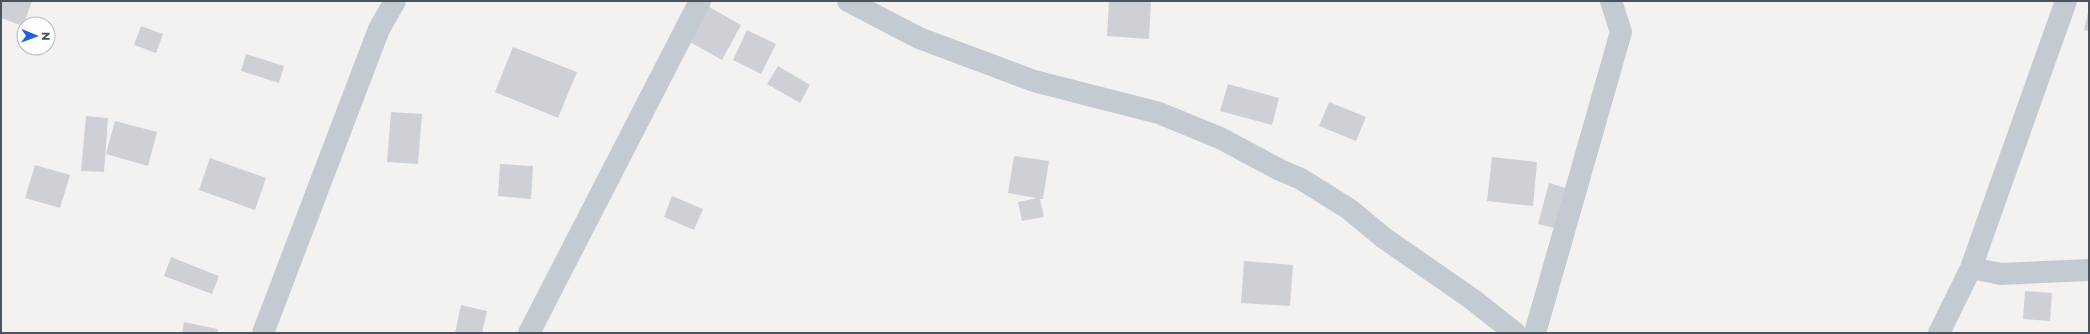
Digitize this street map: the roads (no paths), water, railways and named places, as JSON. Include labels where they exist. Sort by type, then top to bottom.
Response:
[{"type":"street","points":[[263,333],[379,29],[395,1]]},
{"type":"street","points":[[529,333],[700,1]]},
{"type":"street","points":[[848,1],[919,38],[1034,82],[1159,113],[1220,138],[1280,170],[1301,179],[1349,209],[1384,238],[1472,299],[1515,333]]},
{"type":"street","points":[[1535,333],[1621,32],[1610,1]]},
{"type":"street","points":[[1939,333],[1971,268],[2066,1]]},
{"type":"street","points":[[1971,268],[2000,274],[2089,270]]}]
